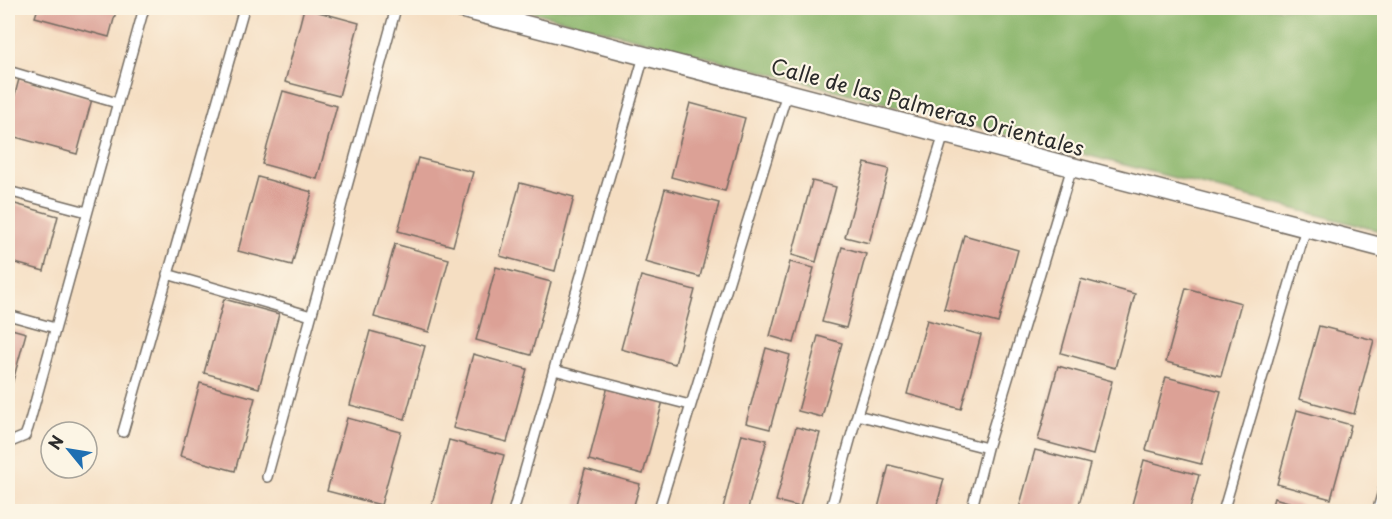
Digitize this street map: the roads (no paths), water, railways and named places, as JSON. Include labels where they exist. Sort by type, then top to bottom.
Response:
[{"type":"street","name":"Calle de las Palmeras Orientales","points":[[460,8],[1384,248]]},
{"type":"lane","points":[[8,443],[25,436],[144,8]]},
{"type":"lane","points":[[123,432],[244,8]]},
{"type":"lane","points":[[267,477],[396,8]]},
{"type":"lane","points":[[513,512],[644,56]]},
{"type":"lane","points":[[8,71],[117,103]]},
{"type":"lane","points":[[658,512],[787,93]]},
{"type":"lane","points":[[830,512],[857,415],[944,134]]},
{"type":"lane","points":[[970,512],[987,448],[1072,167]]},
{"type":"lane","points":[[8,190],[87,212]]},
{"type":"lane","points":[[1223,512],[1306,228]]},
{"type":"lane","points":[[167,274],[311,316]]},
{"type":"lane","points":[[8,315],[56,328]]},
{"type":"lane","points":[[554,370],[690,405]]},
{"type":"lane","points":[[857,415],[987,448]]},
{"type":"lane","points":[[1377,512],[1384,488]]}]
